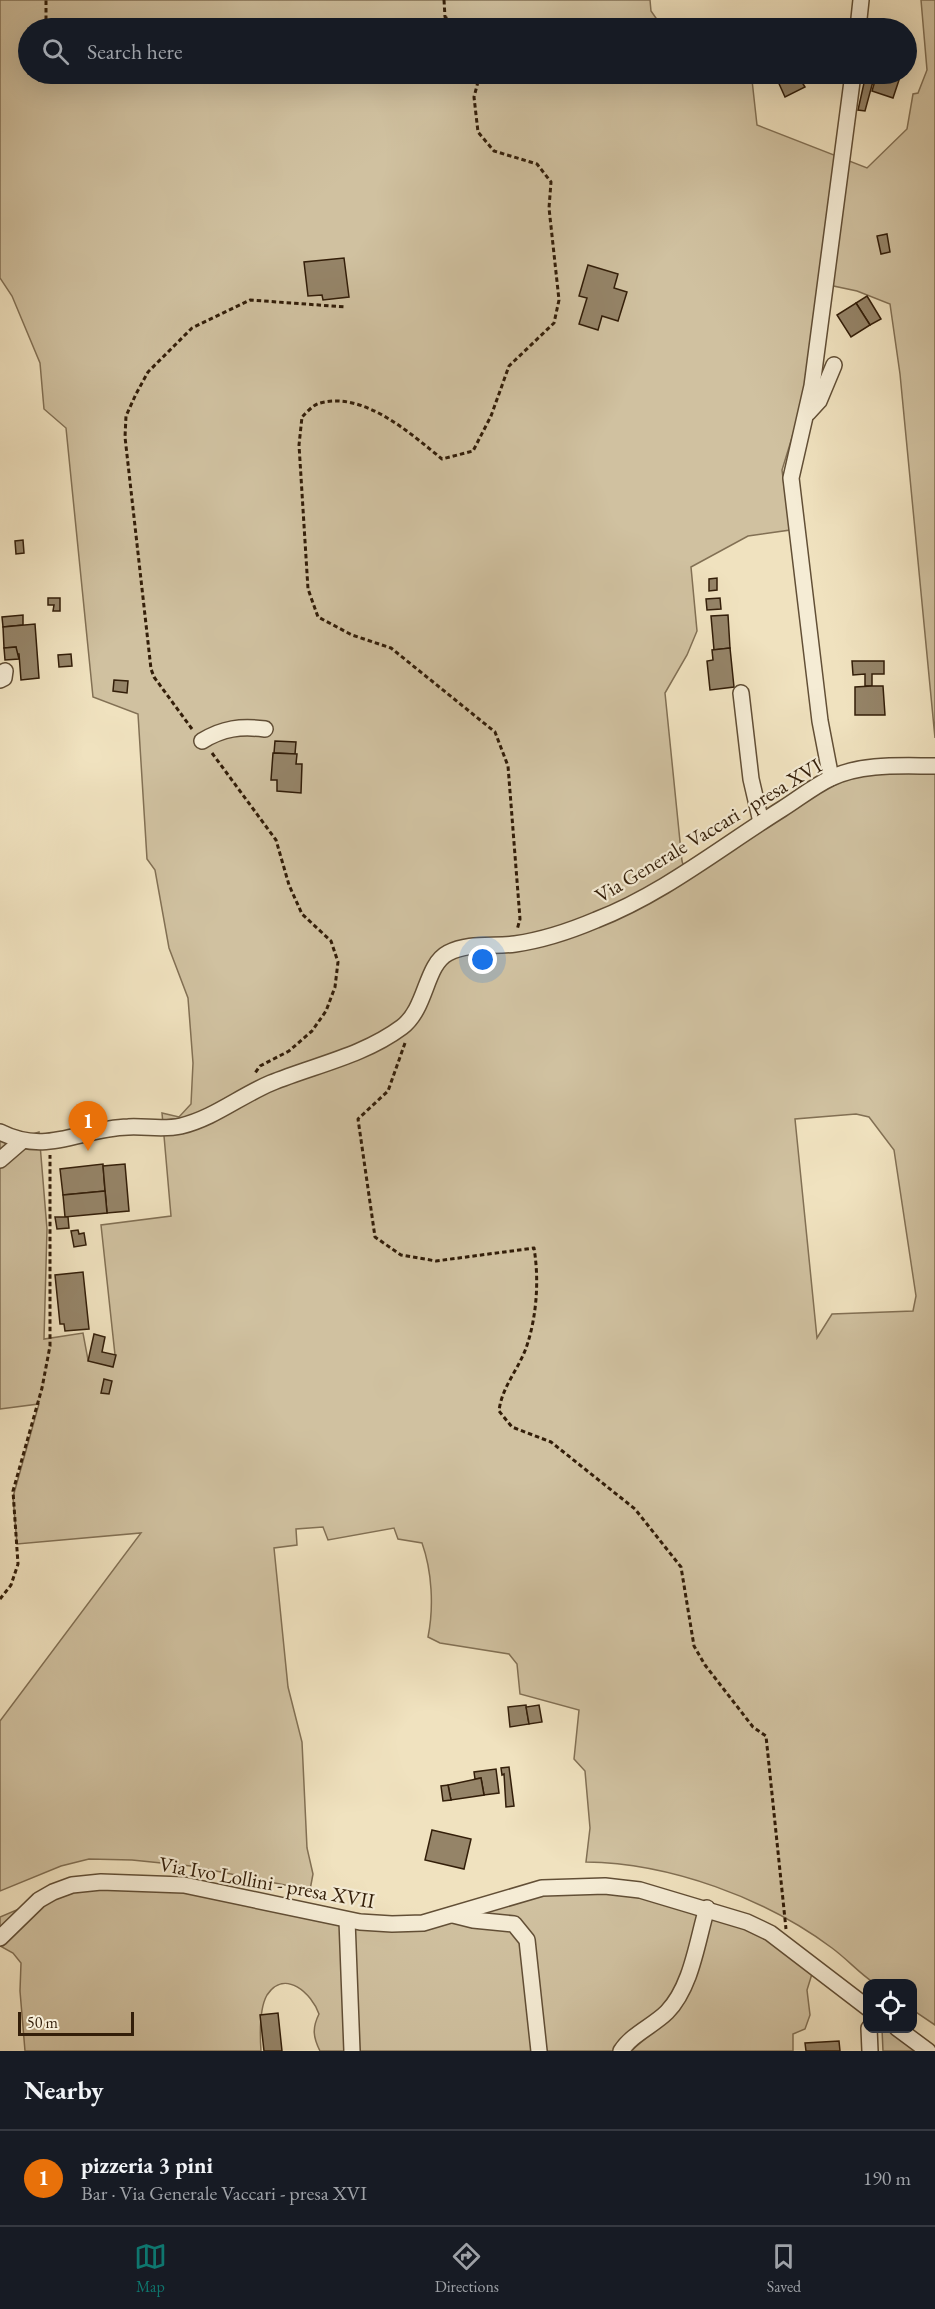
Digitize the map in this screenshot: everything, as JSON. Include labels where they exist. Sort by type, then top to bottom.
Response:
[{"type":"street","points":[[859,18],[861,0]]},
{"type":"street","points":[[831,778],[820,721],[791,478],[806,415],[852,84]]},
{"type":"street","points":[[806,415],[819,401],[834,365]]},
{"type":"street","points":[[741,693],[751,779],[761,822]]},
{"type":"street","points":[[202,741],[218,732],[243,726],[265,729]]},
{"type":"street","name":"Via Generale Vaccari - presa XVI","points":[[415,1016],[435,967],[445,954],[463,947],[512,944],[562,933],[622,909],[683,874],[831,778],[874,768],[935,766]]},
{"type":"street","points":[[0,1132],[22,1141],[49,1143],[113,1128],[180,1126],[208,1117],[251,1092],[357,1053],[402,1027],[415,1016]]},
{"type":"street","points":[[0,1160],[22,1141]]},
{"type":"street","name":"Via Ivo Lollini - presa XVII","points":[[0,1938],[39,1900],[53,1892],[72,1886],[101,1882],[184,1885],[347,1920],[392,1924],[423,1923],[532,1890],[570,1887],[640,1890],[747,1922],[786,1945],[863,2005]]},
{"type":"street","points":[[621,2051],[626,2042],[664,2014],[679,1996],[706,1908]]},
{"type":"street","points":[[453,1915],[473,1920],[514,1924],[520,1928],[527,1940],[539,2051]]},
{"type":"street","points":[[347,1920],[352,2051]]},
{"type":"street","points":[[869,2033],[870,2051]]},
{"type":"street","points":[[904,2033],[928,2051]]},
{"type":"path","points":[[46,0],[46,18]]},
{"type":"path","points":[[444,0],[447,18]]},
{"type":"path","points":[[477,84],[474,97],[478,132],[494,151],[537,164],[551,182],[549,208],[559,300],[554,322],[509,366],[491,416],[473,451],[442,459],[391,418],[348,402],[319,403],[302,417],[299,445],[308,589],[318,617],[352,635],[391,648],[495,732],[508,766],[515,840],[520,919],[512,944]]},
{"type":"path","points":[[251,1092],[252,1076],[260,1066],[289,1051],[312,1031],[326,1011],[335,987],[338,962],[331,941],[302,914],[289,885],[276,840],[202,741],[177,712],[154,677],[151,669],[129,486],[124,436],[126,416],[148,372],[192,328],[250,300],[346,307]]},
{"type":"path","points":[[415,1016],[388,1092],[358,1119],[375,1237],[401,1255],[436,1261],[534,1248],[538,1273],[528,1343],[501,1395],[499,1411],[512,1427],[551,1442],[635,1509],[681,1567],[694,1646],[705,1665],[753,1727],[766,1736],[786,1916],[786,1945]]},
{"type":"path","points":[[0,1599],[11,1585],[18,1564],[14,1491],[42,1388],[50,1346],[49,1143]]},
{"type":"shaded area","points":[[0,0],[650,0],[651,11],[656,18],[18,18],[18,84],[752,84],[757,125],[867,168],[907,129],[913,94],[918,93],[927,70],[921,0],[935,0],[935,738],[900,374],[890,304],[857,291],[819,283],[802,405],[782,470],[790,530],[748,536],[691,567],[697,631],[687,655],[665,693],[682,861],[687,877],[838,780],[886,770],[935,772],[935,2025],[917,2013],[917,1979],[868,1979],[837,1952],[806,1930],[747,1899],[683,1876],[618,1864],[586,1862],[590,1828],[585,1771],[574,1759],[579,1710],[520,1694],[517,1664],[509,1654],[440,1643],[428,1637],[431,1589],[422,1543],[398,1539],[394,1528],[328,1540],[323,1527],[296,1529],[297,1545],[274,1548],[288,1687],[302,1742],[307,1848],[313,1874],[310,1890],[191,1866],[132,1860],[89,1859],[61,1866],[0,1891],[0,1721],[141,1533],[17,1544],[13,1497],[39,1404],[0,1409],[0,1131],[20,1138],[39,1132],[47,1229],[44,1339],[83,1333],[88,1360],[115,1355],[101,1225],[171,1216],[162,1113],[179,1117],[191,1104],[193,1063],[188,998],[169,948],[155,870],[147,859],[138,714],[93,697],[66,428],[44,409],[40,363],[12,296],[0,278]],"holes":[[[856,1114],[869,1117],[894,1150],[916,1296],[913,1311],[832,1314],[817,1338],[795,1119]]]},
{"type":"shaded area","points":[[131,1882],[371,1929],[576,1885],[729,1916],[815,1964],[807,1990],[810,2015],[805,2029],[793,2034],[793,2051],[320,2051],[314,2032],[319,2014],[315,2006],[297,1987],[282,1984],[274,1987],[264,2001],[261,2051],[25,2051],[20,1991],[21,1963],[13,1953],[0,1946],[0,1917],[68,1888]]},
{"type":"shaded area","points":[[882,2033],[905,2033],[934,2051],[883,2051]]},
{"type":"building","points":[[779,84],[803,84],[805,87],[785,97]]},
{"type":"building","points":[[864,84],[872,84],[865,111],[858,110]]},
{"type":"building","points":[[874,84],[898,84],[893,98],[872,91]]},
{"type":"building","points":[[887,234],[890,252],[881,254],[877,236]]},
{"type":"building","points":[[344,258],[349,297],[323,300],[322,295],[308,296],[304,262]]},
{"type":"building","points":[[588,265],[618,274],[614,288],[627,292],[618,321],[602,316],[598,330],[579,324],[587,298],[579,296]]},
{"type":"building","points":[[867,296],[881,319],[870,325],[856,303]]},
{"type":"building","points":[[856,303],[870,325],[851,337],[837,315]]},
{"type":"building","points":[[23,540],[24,553],[16,554],[15,541]]},
{"type":"building","points":[[717,578],[717,590],[709,591],[709,579]]},
{"type":"building","points":[[48,598],[60,598],[60,611],[53,611],[54,605],[48,605]]},
{"type":"building","points":[[720,598],[721,609],[707,610],[706,599]]},
{"type":"building","points":[[23,615],[23,625],[3,627],[2,617]]},
{"type":"building","points":[[728,615],[730,648],[714,650],[711,616]]},
{"type":"building","points":[[35,624],[39,678],[21,680],[19,654],[16,654],[16,647],[4,648],[3,627]]},
{"type":"building","points":[[16,647],[19,659],[5,660],[4,648]]},
{"type":"building","points":[[730,648],[734,687],[710,690],[707,661],[713,660],[712,650]]},
{"type":"building","points":[[71,654],[72,666],[59,667],[58,655]]},
{"type":"building","points":[[852,661],[884,661],[884,674],[872,674],[872,686],[865,686],[865,674],[853,675]]},
{"type":"building","points":[[114,680],[128,681],[127,693],[113,691]]},
{"type":"building","points":[[883,686],[885,715],[855,715],[855,687]]},
{"type":"building","points":[[275,741],[296,742],[295,754],[274,753]]},
{"type":"building","points":[[273,753],[297,754],[296,764],[302,764],[301,793],[277,791],[277,780],[271,780]]},
{"type":"building","points":[[103,1164],[105,1191],[63,1195],[60,1169]]},
{"type":"building","points":[[125,1164],[129,1211],[107,1213],[103,1166]]},
{"type":"building","points":[[105,1191],[107,1213],[65,1217],[63,1195]]},
{"type":"building","points":[[55,1217],[68,1217],[69,1228],[57,1229]]},
{"type":"building","points":[[78,1230],[79,1234],[84,1233],[86,1245],[74,1247],[71,1231]]},
{"type":"building","points":[[83,1272],[89,1329],[65,1331],[64,1324],[60,1324],[55,1275]]},
{"type":"building","points":[[94,1334],[105,1337],[102,1352],[116,1355],[113,1367],[88,1361]]},
{"type":"building","points":[[104,1379],[112,1381],[109,1394],[101,1393]]},
{"type":"building","points":[[526,1705],[529,1724],[510,1727],[508,1707]]},
{"type":"building","points":[[539,1705],[542,1722],[529,1724],[526,1707]]},
{"type":"building","points":[[509,1767],[514,1806],[506,1807],[504,1774],[502,1775],[501,1768]]},
{"type":"building","points":[[496,1769],[499,1793],[484,1795],[481,1778],[475,1779],[474,1772]]},
{"type":"building","points":[[481,1778],[484,1795],[451,1800],[448,1785]]},
{"type":"building","points":[[448,1785],[451,1800],[443,1801],[441,1786]]},
{"type":"building","points":[[432,1830],[471,1839],[464,1869],[425,1860]]},
{"type":"building","points":[[278,2013],[282,2051],[264,2051],[260,2015]]},
{"type":"building","points":[[839,2041],[840,2051],[806,2051],[805,2043]]},
{"type":"place","name":"pizzeria 3 pini","points":[[88,1151]]}]
